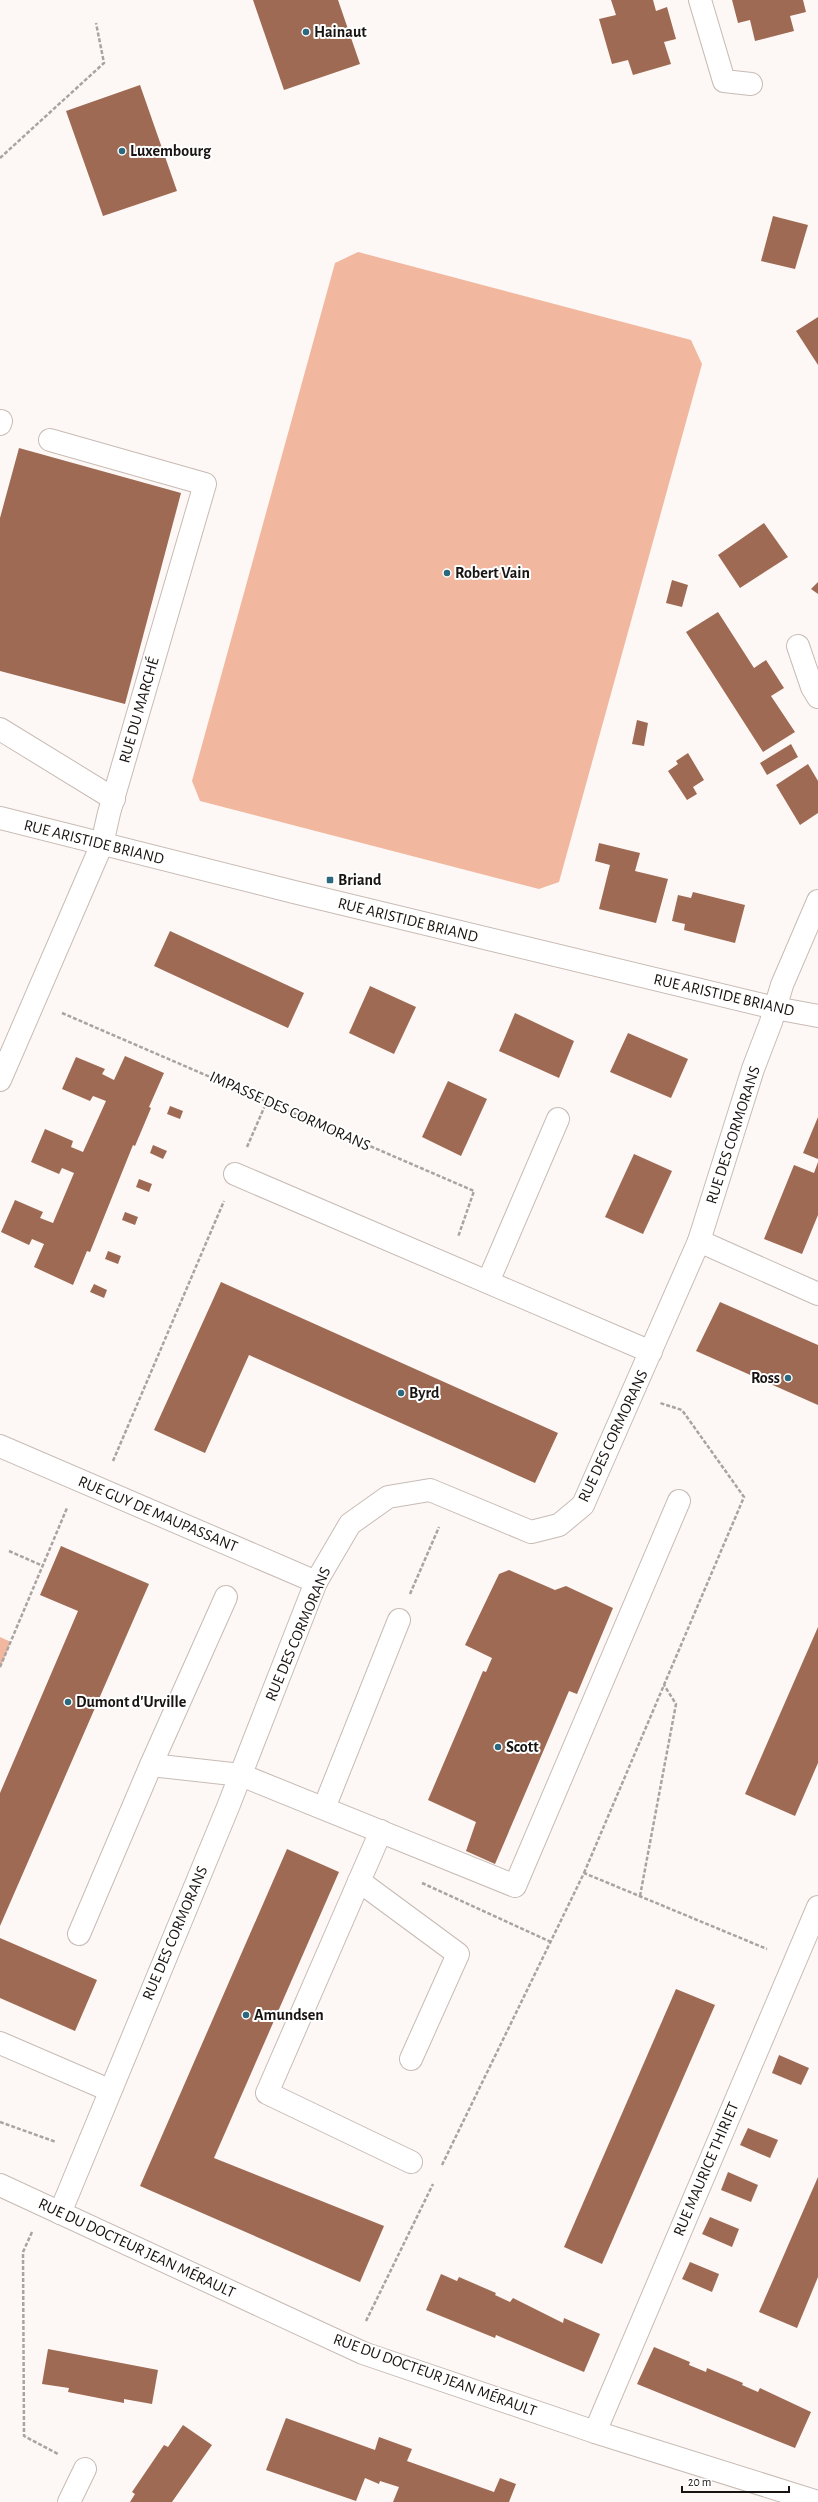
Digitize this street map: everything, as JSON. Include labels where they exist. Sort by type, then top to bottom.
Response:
[{"type":"street","points":[[700,0],[724,81],[751,84]]},
{"type":"street","name":"RUE DU MARCHÉ","points":[[0,1080],[102,844],[205,484],[50,440]]},
{"type":"street","points":[[798,646],[812,687],[818,697]]},
{"type":"street","points":[[0,728],[114,799]]},
{"type":"street","name":"RUE ARISTIDE BRIAND","points":[[0,818],[775,1008],[818,1016]]},
{"type":"street","name":"RUE DES CORMORANS","points":[[52,2209],[83,2152],[241,1775],[316,1582],[350,1524],[388,1497],[430,1490],[531,1532],[559,1525],[583,1505],[634,1394],[699,1241],[753,1070],[782,985],[818,902]]},
{"type":"street","points":[[488,1282],[558,1118]]},
{"type":"street","points":[[235,1174],[651,1352]]},
{"type":"street","points":[[699,1241],[818,1294]]},
{"type":"street","name":"RUE GUY DE MAUPASSANT","points":[[0,1446],[316,1582]]},
{"type":"street","points":[[151,1766],[241,1775],[515,1886],[679,1501]]},
{"type":"street","points":[[79,1934],[226,1597]]},
{"type":"street","points":[[324,1808],[399,1620]]},
{"type":"street","points":[[381,1831],[267,2093],[412,2162]]},
{"type":"street","points":[[359,1881],[458,1954],[411,2059]]},
{"type":"street","name":"RUE MAURICE THIRIET","points":[[595,2432],[818,1907]]},
{"type":"street","points":[[0,2043],[109,2090]]},
{"type":"street","name":"RUE DU DOCTEUR JEAN MÉRAULT","points":[[0,2185],[353,2348],[595,2432],[818,2502]]},
{"type":"street","points":[[69,2502],[85,2469]]},
{"type":"path","points":[[0,158],[104,63],[96,23]]},
{"type":"path","name":"IMPASSE DES CORMORANS","points":[[34,1002],[74,1017],[474,1191],[448,1264]]},
{"type":"path","points":[[101,1489],[267,1101]]},
{"type":"path","points":[[441,2167],[584,1873],[744,1496],[682,1410],[634,1394]]},
{"type":"path","points":[[0,1668],[79,1480]]},
{"type":"path","points":[[399,1620],[451,1499]]},
{"type":"path","points":[[9,1551],[42,1566]]},
{"type":"path","points":[[640,1896],[676,1704],[664,1684]]},
{"type":"path","points":[[584,1873],[795,1960]]},
{"type":"path","points":[[0,2122],[83,2152]]},
{"type":"path","points":[[353,2348],[434,2181]]},
{"type":"path","points":[[52,2209],[23,2252],[24,2436],[85,2469]]},
{"type":"shaded area","name":"Robert Vain","points":[[358,252],[691,340],[702,364],[559,882],[539,889],[200,801],[192,781],[335,263]]},
{"type":"shaded area","points":[[0,1637],[11,1642],[0,1668]]},
{"type":"building","name":"Hainaut","points":[[253,0],[338,0],[360,64],[284,90]]},
{"type":"building","points":[[611,0],[653,0],[656,11],[667,7],[676,39],[664,42],[671,64],[633,75],[628,60],[612,64],[599,19],[616,15]]},
{"type":"building","points":[[732,0],[803,0],[806,12],[790,16],[794,31],[755,41],[750,20],[738,23]]},
{"type":"building","name":"Luxembourg","points":[[140,85],[177,191],[103,216],[66,111]]},
{"type":"building","points":[[773,216],[808,225],[795,269],[761,261]]},
{"type":"building","points":[[818,317],[818,365],[796,331]]},
{"type":"building","points":[[19,448],[181,493],[125,704],[0,671],[0,518]]},
{"type":"building","points":[[764,523],[788,557],[740,588],[718,555]]},
{"type":"building","points":[[672,580],[688,585],[682,607],[666,603]]},
{"type":"building","points":[[818,582],[818,594],[811,589]]},
{"type":"building","points":[[718,612],[754,668],[766,660],[784,688],[771,696],[795,732],[763,752],[686,632]]},
{"type":"building","points":[[637,720],[648,723],[644,746],[632,744]]},
{"type":"building","points":[[791,744],[798,757],[767,775],[760,763]]},
{"type":"building","points":[[688,753],[704,780],[693,787],[697,794],[687,800],[668,771],[678,764],[676,761]]},
{"type":"building","points":[[808,764],[818,781],[818,813],[800,825],[776,785]]},
{"type":"building","points":[[599,843],[640,853],[635,871],[668,879],[656,923],[599,909],[610,865],[595,861]]},
{"type":"building","points":[[693,892],[745,905],[735,943],[684,930],[685,924],[672,921],[678,895],[691,898]]},
{"type":"building","points":[[170,931],[304,993],[288,1028],[154,966]]},
{"type":"building","points":[[370,986],[416,1007],[394,1054],[349,1033]]},
{"type":"building","points":[[515,1013],[574,1041],[559,1078],[499,1051]]},
{"type":"building","points":[[628,1033],[688,1059],[671,1098],[610,1072]]},
{"type":"building","points":[[125,1056],[164,1073],[149,1107],[151,1108],[135,1146],[133,1145],[90,1252],[87,1251],[73,1285],[34,1267],[44,1244],[32,1239],[29,1245],[1,1232],[15,1200],[43,1212],[40,1218],[53,1223],[74,1173],[62,1168],[59,1174],[31,1162],[45,1129],[73,1141],[71,1147],[83,1152],[106,1101],[93,1096],[90,1101],[62,1089],[76,1057],[105,1069],[102,1074],[114,1080]]},
{"type":"building","points":[[448,1081],[487,1099],[461,1156],[422,1137]]},
{"type":"building","points":[[170,1106],[183,1111],[180,1119],[167,1114]]},
{"type":"building","points":[[818,1117],[818,1159],[803,1153]]},
{"type":"building","points":[[153,1145],[167,1151],[163,1159],[150,1153]]},
{"type":"building","points":[[634,1154],[672,1171],[643,1234],[605,1217]]},
{"type":"building","points":[[818,1162],[818,1215],[802,1254],[764,1239],[794,1165],[814,1173]]},
{"type":"building","points":[[139,1179],[152,1184],[149,1192],[136,1187]]},
{"type":"building","points":[[125,1212],[138,1217],[135,1225],[122,1220]]},
{"type":"building","points":[[108,1251],[121,1256],[118,1264],[105,1259]]},
{"type":"building","name":"Byrd","points":[[221,1282],[558,1433],[535,1483],[249,1355],[205,1453],[154,1430]]},
{"type":"building","points":[[94,1284],[107,1290],[104,1298],[90,1292]]},
{"type":"building","name":"Ross","points":[[720,1302],[818,1345],[818,1405],[696,1351]]},
{"type":"building","name":"Dumont d'Urville","points":[[61,1546],[149,1584],[0,1926],[0,1793],[78,1611],[40,1595]]},
{"type":"building","name":"Scott","points":[[509,1570],[555,1590],[566,1586],[613,1608],[577,1694],[569,1691],[495,1864],[466,1851],[476,1822],[428,1800],[483,1671],[486,1672],[492,1658],[465,1645],[499,1574]]},
{"type":"building","points":[[818,1627],[818,1763],[795,1816],[745,1794]]},
{"type":"building","name":"Amundsen","points":[[287,1849],[339,1872],[214,2158],[384,2226],[360,2282],[140,2186]]},
{"type":"building","points":[[0,1938],[97,1980],[75,2031],[0,1998]]},
{"type":"building","points":[[676,1989],[715,2005],[602,2264],[564,2247]]},
{"type":"building","points":[[779,2055],[809,2068],[801,2085],[772,2073]]},
{"type":"building","points":[[748,2128],[778,2140],[770,2158],[740,2145]]},
{"type":"building","points":[[728,2172],[758,2185],[751,2202],[721,2190]]},
{"type":"building","points":[[818,2177],[818,2277],[797,2328],[759,2312]]},
{"type":"building","points":[[710,2217],[739,2229],[732,2247],[702,2234]]},
{"type":"building","points":[[690,2262],[719,2274],[712,2292],[682,2279]]},
{"type":"building","points":[[441,2274],[457,2281],[459,2277],[496,2293],[495,2295],[510,2302],[513,2298],[563,2323],[564,2318],[600,2334],[584,2372],[496,2335],[495,2338],[426,2310]]},
{"type":"building","points":[[654,2347],[690,2362],[689,2365],[706,2372],[707,2368],[743,2383],[742,2385],[758,2392],[760,2388],[811,2412],[795,2448],[637,2384]]},
{"type":"building","points":[[48,2349],[158,2370],[152,2404],[124,2399],[124,2403],[68,2392],[69,2388],[42,2384]]},
{"type":"building","points":[[286,2418],[375,2450],[379,2437],[412,2449],[407,2461],[494,2492],[500,2478],[516,2484],[509,2502],[393,2502],[399,2487],[380,2481],[379,2484],[365,2478],[356,2501],[266,2470]]},
{"type":"building","points":[[183,2425],[212,2445],[172,2502],[130,2502],[135,2494],[132,2492],[164,2445],[168,2447]]},
{"type":"place","name":"Hainaut","points":[[306,32]]},
{"type":"place","name":"Luxembourg","points":[[122,151]]},
{"type":"place","name":"Robert Vain","points":[[447,573]]},
{"type":"place","name":"Briand","points":[[330,880]]},
{"type":"place","name":"Ross","points":[[788,1378]]},
{"type":"place","name":"Byrd","points":[[401,1393]]},
{"type":"place","name":"Dumont d'Urville","points":[[68,1702]]},
{"type":"place","name":"Scott","points":[[498,1747]]},
{"type":"place","name":"Amundsen","points":[[246,2015]]}]
